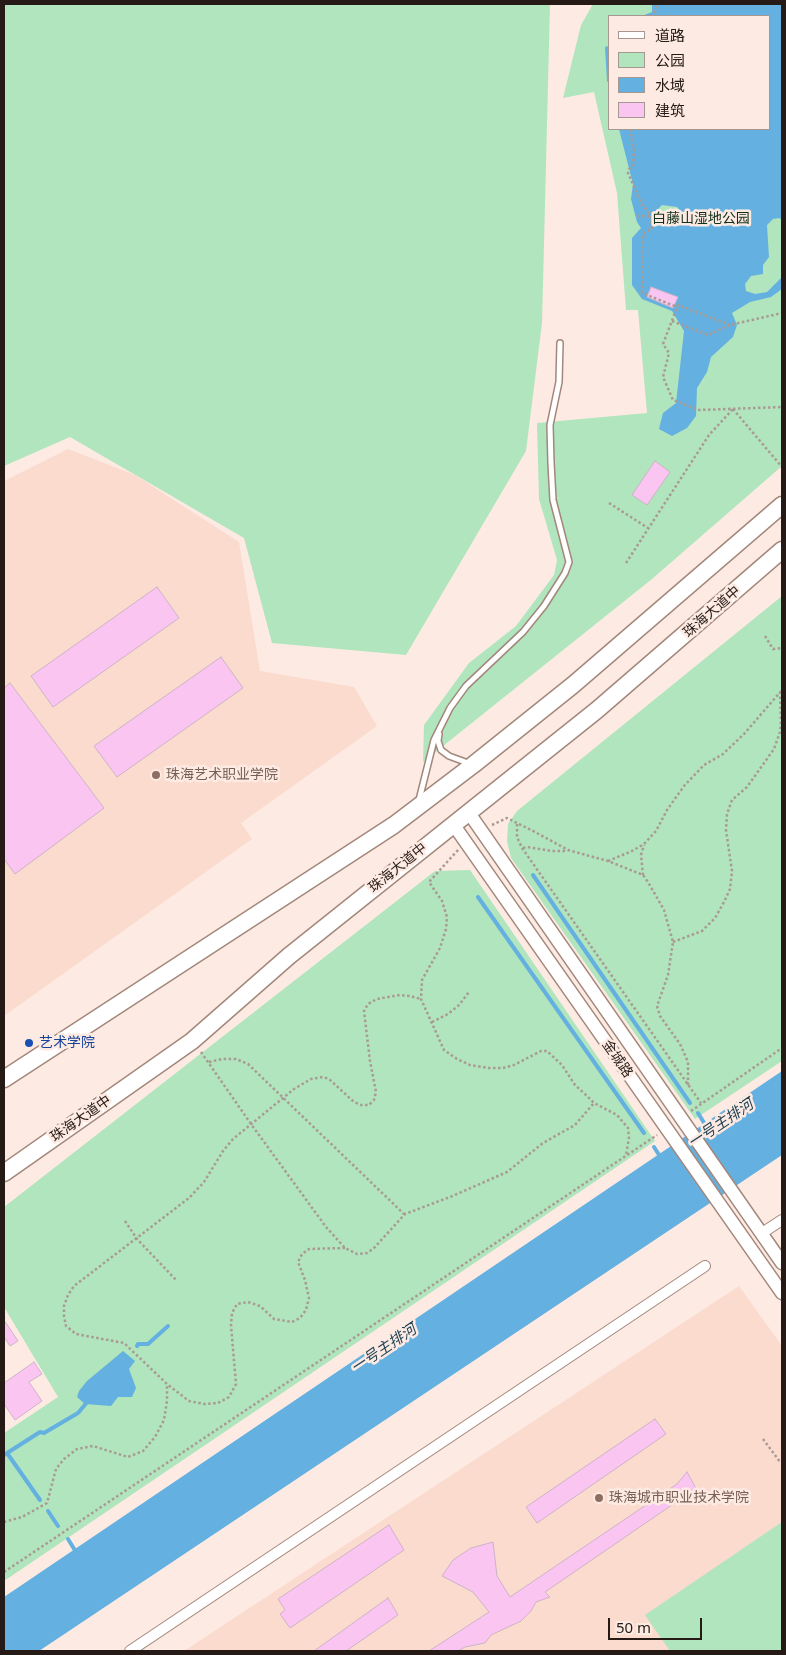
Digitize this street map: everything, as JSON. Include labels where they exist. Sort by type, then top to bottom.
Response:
[{"type":"highway","points":[[4,1078],[416,809],[573,685],[782,505]]},
{"type":"highway","name":"珠海大道中","points":[[4,1173],[192,1041],[289,956],[597,710],[782,550]]},
{"type":"highway","points":[[767,563],[782,555]]},
{"type":"street","name":"金城路","points":[[469,813],[782,1263]]},
{"type":"street","name":"金城路","points":[[453,824],[782,1293]]},
{"type":"street","points":[[738,1230],[753,1220]]},
{"type":"street","points":[[762,1233],[782,1220]]},
{"type":"street","points":[[130,1651],[705,1266]]},
{"type":"lane","points":[[416,809],[434,740],[450,708],[466,686],[523,632],[544,606],[565,573],[569,562],[553,500],[551,463],[550,425],[559,382],[560,343]]},
{"type":"lane","points":[[440,729],[438,741],[441,750],[450,756],[473,765]]},
{"type":"path","points":[[630,130],[634,150],[633,165],[628,173],[642,205],[649,212],[652,228],[643,234],[642,293],[730,325]]},
{"type":"path","points":[[637,216],[658,216]]},
{"type":"path","points":[[677,307],[663,344],[670,353],[663,377],[673,400],[699,410],[782,407]]},
{"type":"path","points":[[672,321],[708,335],[730,325],[782,313]]},
{"type":"path","points":[[733,410],[782,467]]},
{"type":"path","points":[[626,563],[709,435],[733,410]]},
{"type":"path","points":[[610,503],[648,528]]},
{"type":"path","points":[[765,636],[773,649],[782,648]]},
{"type":"path","points":[[608,861],[644,844],[656,831],[667,810],[684,786],[704,765],[722,754],[744,734],[781,691]]},
{"type":"path","points":[[673,942],[702,930],[715,918],[730,889],[732,871],[726,830],[727,814],[732,800],[747,787],[774,749],[780,732],[781,691]]},
{"type":"path","points":[[481,830],[507,818],[568,850],[608,861],[642,875],[656,893],[664,910],[673,942],[668,975],[657,1006],[660,1016],[680,1044],[688,1062],[688,1085]]},
{"type":"path","points":[[517,824],[517,837],[522,848],[701,1103]]},
{"type":"path","points":[[465,841],[429,882],[442,901],[447,917],[446,930],[440,948],[422,980],[421,999],[444,1050],[470,1065],[503,1068],[514,1066],[541,1051],[547,1051],[562,1065],[575,1085],[594,1103],[617,1115],[628,1128],[629,1138],[626,1155]]},
{"type":"path","points":[[642,875],[641,855],[644,844]]},
{"type":"path","points":[[522,848],[552,851],[568,850]]},
{"type":"path","points":[[432,1022],[448,1014],[459,1005],[469,992]]},
{"type":"path","points":[[345,1248],[309,1249],[302,1254],[298,1262],[305,1280],[308,1298],[306,1310],[300,1318],[292,1322],[274,1318],[260,1306],[248,1302],[237,1304],[232,1313],[231,1326],[236,1384],[229,1397],[218,1402],[204,1404],[189,1401],[167,1384],[124,1343],[76,1334],[66,1326],[64,1306],[74,1286],[137,1239],[194,1192],[204,1182],[223,1151],[233,1139],[288,1094],[311,1079],[322,1076],[329,1079],[354,1102],[361,1105],[369,1105],[374,1100],[376,1092],[364,1011],[368,1004],[377,999],[400,995],[421,999]]},
{"type":"path","points":[[192,1041],[326,1227],[345,1248],[357,1254],[367,1253],[374,1248],[405,1214],[507,1172],[543,1143],[575,1125],[594,1103]]},
{"type":"path","points":[[681,1117],[782,1048]]},
{"type":"path","points":[[208,1062],[222,1058],[248,1064],[405,1214]]},
{"type":"path","points":[[683,1078],[689,1071]]},
{"type":"path","points":[[4,1572],[666,1128]]},
{"type":"path","points":[[125,1222],[137,1239],[176,1280]]},
{"type":"path","points":[[4,1522],[22,1517],[47,1504],[56,1469],[64,1459],[77,1449],[93,1446],[128,1457],[143,1451],[155,1437],[164,1420],[167,1384]]},
{"type":"path","points":[[763,1439],[780,1462]]},
{"type":"shaded area","name":"珠海艺术职业学院","points":[[68,449],[135,475],[239,542],[260,671],[354,687],[377,726],[241,823],[252,839],[4,1016],[4,481]]},
{"type":"shaded area","name":"珠海城市职业技术学院","points":[[739,1286],[782,1346],[782,1651],[184,1651]]},
{"type":"green space","points":[[4,4],[550,4],[542,323],[526,451],[406,655],[272,643],[244,538],[70,437],[4,466]]},
{"type":"green space","name":"白藤山湿地公园","points":[[593,4],[782,4],[782,466],[652,579],[423,762],[424,725],[469,663],[516,626],[554,575],[557,560],[539,499],[537,423],[647,413],[638,310],[626,310],[617,193],[594,92],[563,98],[581,25]]},
{"type":"green space","points":[[782,596],[782,1061],[695,1119],[511,858],[507,841],[508,824],[517,811]]},
{"type":"green space","points":[[470,870],[655,1141],[4,1581],[4,1433],[58,1397],[4,1307],[4,1207],[435,871]]},
{"type":"green space","points":[[782,1522],[782,1651],[670,1651],[645,1615]]},
{"type":"water","points":[[652,4],[782,4],[782,220],[779,218],[773,219],[767,225],[769,257],[763,265],[763,274],[751,276],[745,284],[746,291],[755,294],[767,292],[782,277],[782,289],[771,297],[750,302],[732,313],[737,325],[733,337],[711,357],[707,372],[697,388],[696,416],[687,428],[672,436],[659,429],[663,413],[676,403],[684,331],[672,311],[642,299],[632,285],[632,238],[641,228],[637,222],[631,199],[633,184],[619,130],[771,130],[771,15],[644,15],[652,12]],"holes":[[[662,205],[677,207],[682,212],[681,216],[663,225],[659,223],[657,210]]]},
{"type":"water","points":[[608,46],[608,82],[607,81],[605,47]]},
{"type":"water","name":"一号主排河","points":[[782,1071],[782,1155],[39,1651],[4,1651],[4,1597]]},
{"type":"water","points":[[123,1351],[135,1361],[129,1369],[136,1388],[132,1397],[118,1397],[111,1406],[85,1404],[77,1397],[79,1391],[87,1381]]},
{"type":"building","points":[[651,287],[678,297],[673,308],[647,297]]},
{"type":"building","points":[[655,461],[670,472],[647,505],[632,495]]},
{"type":"building","points":[[157,587],[179,618],[53,707],[31,676]]},
{"type":"building","points":[[221,657],[243,688],[117,777],[94,746]]},
{"type":"building","points":[[10,683],[104,808],[15,874],[4,859],[4,688]]},
{"type":"building","points":[[4,1320],[18,1341],[10,1346],[4,1337]]},
{"type":"building","points":[[34,1362],[42,1374],[29,1382],[42,1401],[15,1420],[4,1404],[4,1383]]},
{"type":"building","points":[[655,1419],[666,1434],[537,1523],[526,1507]]},
{"type":"building","points":[[687,1472],[698,1492],[685,1496],[545,1592],[550,1597],[536,1602],[531,1611],[521,1621],[491,1635],[485,1643],[465,1647],[458,1651],[429,1651],[489,1612],[473,1592],[442,1576],[453,1560],[471,1548],[493,1542],[497,1576],[510,1597],[677,1484]]},
{"type":"building","points":[[389,1525],[404,1550],[290,1628],[280,1614],[285,1610],[278,1599]]},
{"type":"building","points":[[388,1598],[398,1615],[346,1651],[314,1651]]},
{"type":"waterway","points":[[533,875],[690,1103]]},
{"type":"waterway","points":[[478,897],[644,1133]]},
{"type":"waterway","name":"一号主排河","points":[[698,1113],[706,1126]]},
{"type":"waterway","points":[[654,1147],[661,1158]]},
{"type":"waterway","points":[[137,1346],[138,1344],[148,1344],[168,1326]]},
{"type":"waterway","points":[[4,1455],[40,1432],[44,1433],[78,1413],[88,1401]]},
{"type":"waterway","points":[[7,1453],[40,1500]]},
{"type":"waterway","points":[[48,1511],[58,1526]]},
{"type":"waterway","points":[[68,1539],[76,1552]]},
{"type":"place","name":"珠海艺术职业学院","points":[[156,775]]},
{"type":"place","name":"艺术学院","points":[[29,1043]]},
{"type":"place","name":"珠海城市职业技术学院","points":[[599,1498]]}]
